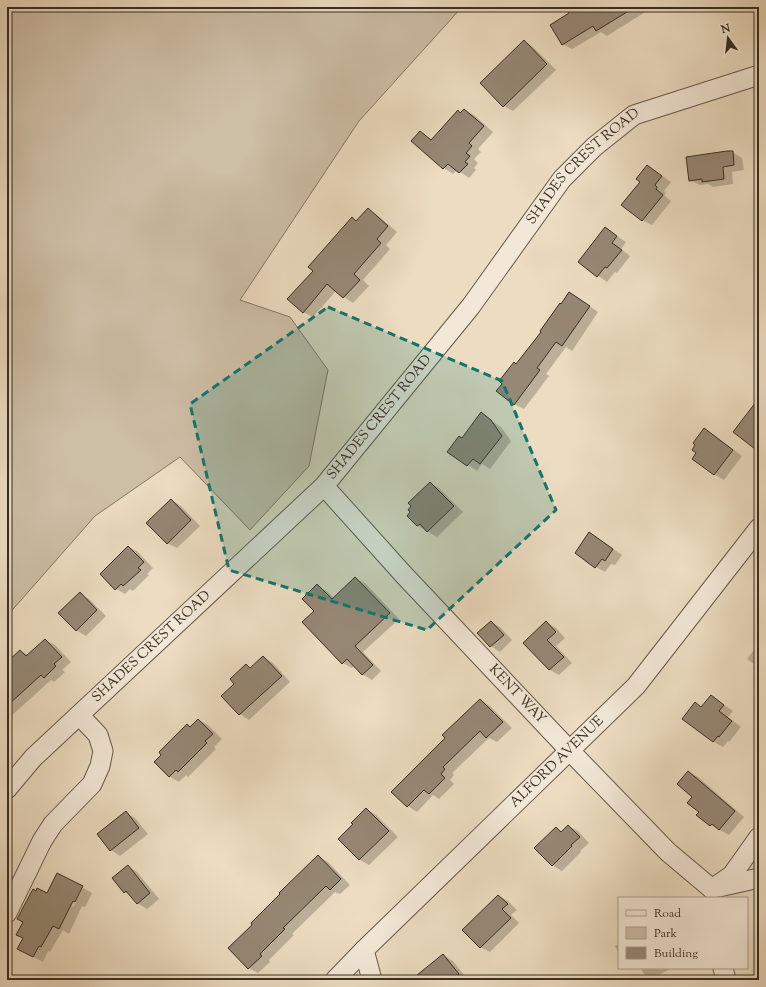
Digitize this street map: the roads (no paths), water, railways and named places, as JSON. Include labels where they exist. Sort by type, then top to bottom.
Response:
[{"type":"street","name":"SHADES CREST ROAD","points":[[7,789],[33,758],[324,486],[471,306],[562,179],[594,147],[634,115],[756,79]]},
{"type":"street","name":"KENT WAY","points":[[324,486],[404,575],[570,751],[711,894]]},
{"type":"street","name":"ALFORD AVENUE","points":[[335,980],[636,686],[759,528]]},
{"type":"street","points":[[7,913],[42,841],[53,824],[92,784],[100,766],[103,751],[98,735],[79,715]]},
{"type":"street","points":[[711,894],[732,875],[759,837]]},
{"type":"street","points":[[711,894],[759,878]]},
{"type":"street","points":[[364,950],[372,980]]},
{"type":"street","points":[[723,969],[726,980]]}]
